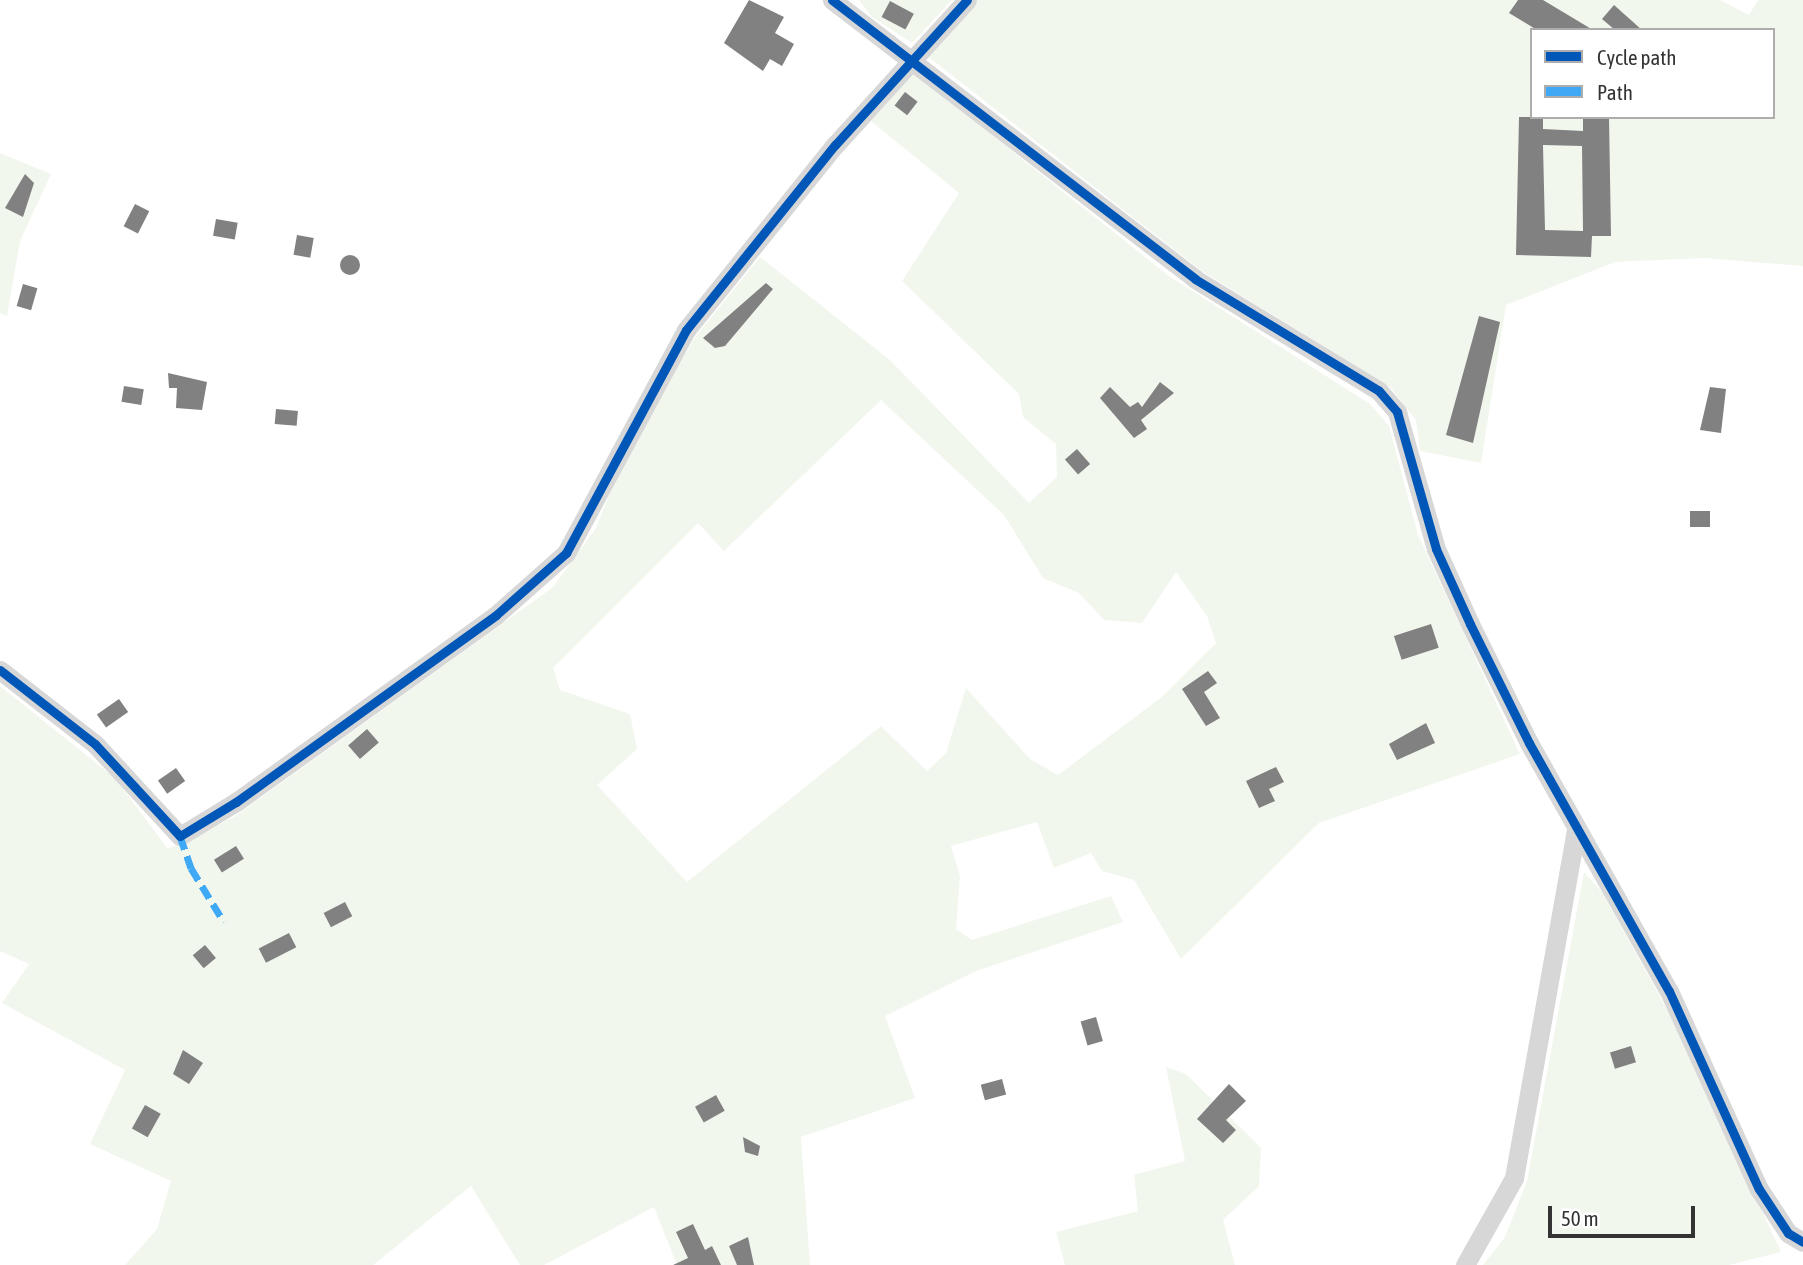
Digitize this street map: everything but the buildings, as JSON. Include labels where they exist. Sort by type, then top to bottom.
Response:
[{"type":"street","points":[[832,0],[914,58],[963,104],[1195,279],[1379,391],[1397,412],[1436,549],[1576,830],[1669,991],[1759,1189],[1788,1233],[1803,1242]]},
{"type":"street","points":[[0,670],[95,744],[180,836],[236,802],[485,623],[566,553],[686,330],[914,58],[967,0]]},
{"type":"street","points":[[1465,1265],[1514,1178],[1576,830]]},
{"type":"shaded area","points":[[859,0],[952,0],[912,43],[872,17]]},
{"type":"shaded area","points":[[977,0],[1720,0],[1749,15],[1758,0],[1803,0],[1803,266],[1704,258],[1615,262],[1506,305],[1481,463],[1420,451],[1416,420],[1390,387],[1203,272],[926,55]]},
{"type":"shaded area","points":[[914,73],[1169,276],[1370,404],[1389,426],[1418,535],[1520,754],[1319,823],[1181,959],[1134,880],[1102,871],[1091,853],[1054,868],[1037,822],[951,846],[960,876],[956,929],[972,940],[1111,896],[1123,922],[976,971],[885,1016],[915,1098],[801,1137],[810,1265],[677,1265],[654,1207],[544,1265],[520,1265],[471,1186],[373,1265],[125,1265],[157,1229],[171,1181],[90,1144],[125,1070],[2,1003],[29,964],[0,951],[0,686],[115,778],[168,849],[234,817],[553,587],[596,528],[627,450],[696,336],[760,257],[890,360],[1029,503],[1057,477],[1056,444],[1023,417],[1019,394],[902,281],[959,193],[871,121]],"holes":[[[881,400],[1004,515],[1043,578],[1079,593],[1104,620],[1142,623],[1176,572],[1207,616],[1216,643],[1163,696],[1058,775],[1030,759],[966,688],[946,753],[927,771],[881,726],[687,882],[597,785],[637,749],[630,714],[560,690],[553,668],[698,523],[724,551]]]},
{"type":"shaded area","points":[[0,153],[51,174],[20,241],[7,316],[0,313]]},
{"type":"shaded area","points":[[1584,872],[1602,892],[1674,1022],[1781,1252],[1729,1265],[1483,1265],[1505,1237],[1527,1181]]},
{"type":"shaded area","points":[[1166,1067],[1186,1074],[1261,1148],[1259,1186],[1223,1220],[1235,1265],[1065,1265],[1056,1232],[1138,1211],[1134,1175],[1185,1161]]},
{"type":"marked path","points":[[180,836],[191,868],[224,922]]},
{"type":"cycle path","points":[[832,0],[1195,279],[1379,391],[1397,412],[1436,549],[1470,624],[1529,743],[1669,991],[1759,1189],[1788,1233],[1803,1242]]},
{"type":"cycle path","points":[[0,670],[95,744],[180,836],[236,802],[496,615],[566,553],[686,330],[835,145],[967,0]]}]
